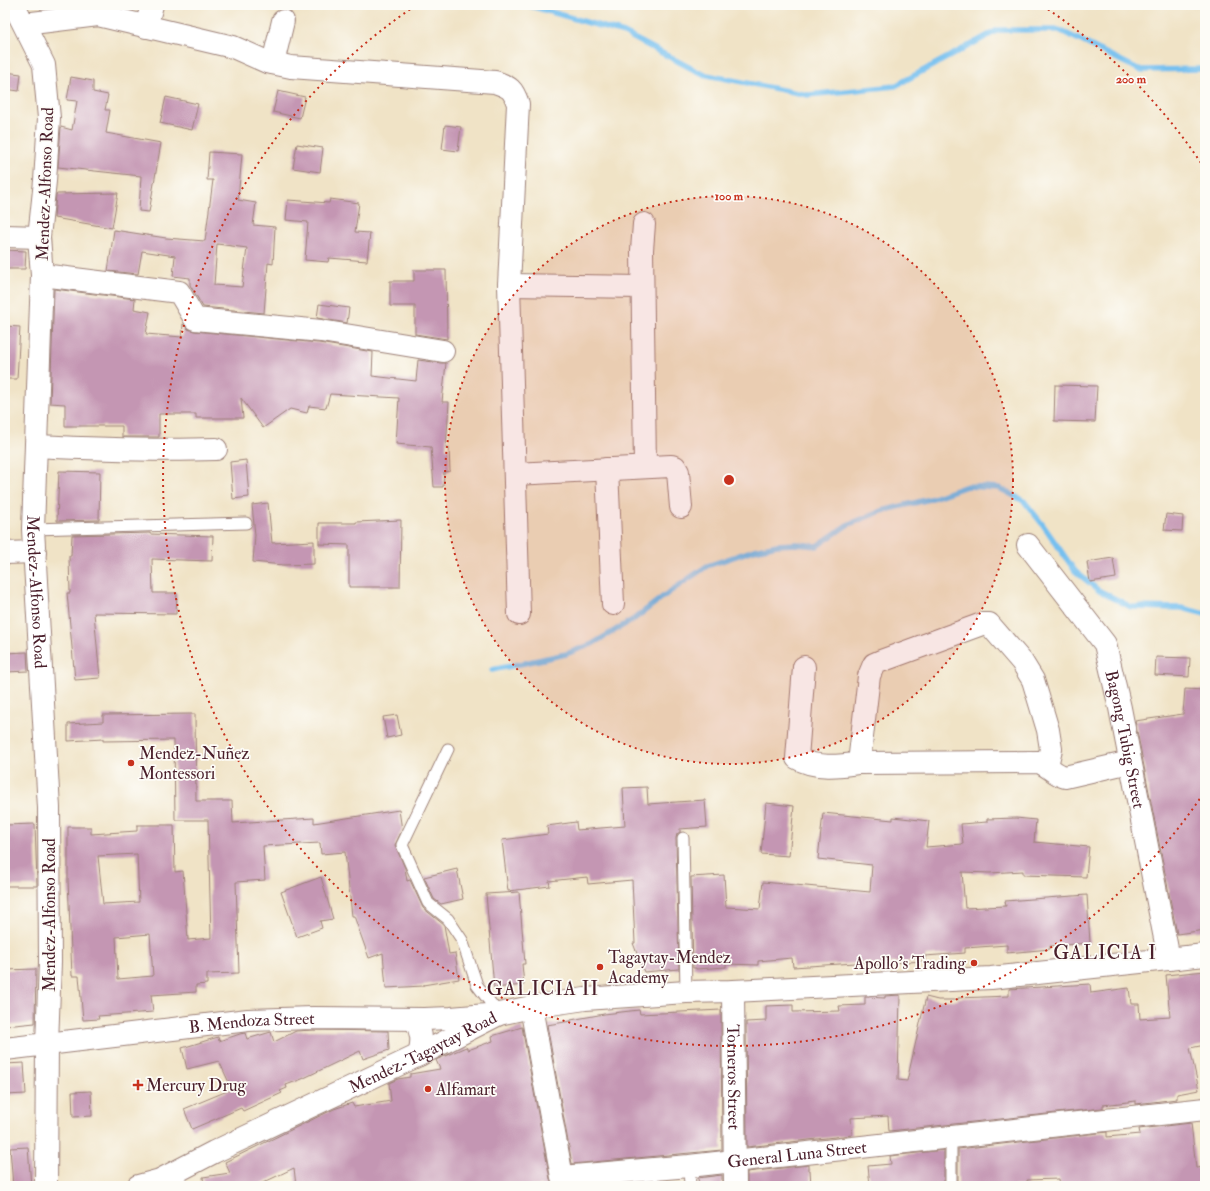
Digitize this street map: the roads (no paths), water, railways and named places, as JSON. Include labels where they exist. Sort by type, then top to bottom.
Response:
[{"type":"street","name":"Mendez-Alfonso Road","points":[[14,5],[44,65],[49,118],[40,237],[42,275],[33,529],[49,808],[50,962],[47,1044],[46,1186]]},
{"type":"street","points":[[146,27],[152,5]]},
{"type":"street","points":[[24,24],[98,15],[233,47],[273,63],[291,67],[495,82],[507,86],[514,93],[518,104],[509,285],[519,614]]},
{"type":"street","points":[[273,63],[283,21]]},
{"type":"street","points":[[644,224],[642,287],[645,467]]},
{"type":"street","points":[[5,236],[40,237]]},
{"type":"street","points":[[42,275],[179,292],[195,319],[321,331],[443,351]]},
{"type":"street","points":[[509,285],[642,287]]},
{"type":"street","points":[[36,446],[166,451],[216,449]]},
{"type":"street","points":[[515,474],[671,466],[675,467],[678,472],[681,507]]},
{"type":"street","points":[[607,469],[613,604]]},
{"type":"street","name":"Bagong Tubig Street","points":[[1028,545],[1106,644],[1169,958]]},
{"type":"street","points":[[5,553],[35,552]]},
{"type":"street","points":[[859,763],[869,676],[874,664],[982,624],[989,624],[1022,662],[1032,680],[1048,730],[1051,749],[1047,765]]},
{"type":"street","points":[[804,667],[797,758],[804,762],[831,766],[859,763],[1038,762],[1047,765],[1056,775],[1065,777],[1130,762]]},
{"type":"street","name":"Mendez-Tagaytay Road","points":[[138,1186],[161,1183],[214,1152],[419,1055],[499,1014],[531,1007],[585,999],[686,992],[991,978],[1205,955]]},
{"type":"street","name":"Torneros Street","points":[[733,991],[735,1186]]},
{"type":"street","name":"General Luna Street","points":[[531,1007],[562,1177],[690,1176],[734,1161],[1205,1109]]},
{"type":"street","name":"B. Mendoza Street","points":[[5,1049],[248,1020],[321,1018],[414,1019],[499,1014]]},
{"type":"street","points":[[414,1019],[418,1024],[422,1036],[419,1055]]},
{"type":"lane","points":[[33,529],[246,524]]},
{"type":"lane","points":[[448,749],[402,844],[428,903],[452,924],[462,940],[477,985],[499,1014]]},
{"type":"lane","points":[[682,838],[686,992]]},
{"type":"lane","points":[[951,1136],[951,1186]]},
{"type":"waterway","points":[[527,5],[624,33],[702,74],[808,95],[895,86],[998,30],[1059,30],[1140,70],[1205,69]]},
{"type":"waterway","points":[[492,670],[566,654],[592,644],[634,619],[707,566],[754,550],[777,545],[796,544],[817,546],[847,525],[882,511],[930,499],[967,486],[999,488],[1024,501],[1043,525],[1075,571],[1098,590],[1131,607],[1182,608],[1205,614]]},
{"type":"place","name":"Mendez-Nuñez Montessori","points":[[131,763]]},
{"type":"place","name":"Apollo's Trading","points":[[974,963]]},
{"type":"place","name":"Tagaytay-Mendez Academy","points":[[600,967]]},
{"type":"place","name":"Mercury Drug","points":[[138,1085]]},
{"type":"place","name":"Alfamart","points":[[428,1089]]},
{"type":"district","name":"GALICIA I","points":[[1105,953]]},
{"type":"district","name":"GALICIA II","points":[[543,989]]}]
